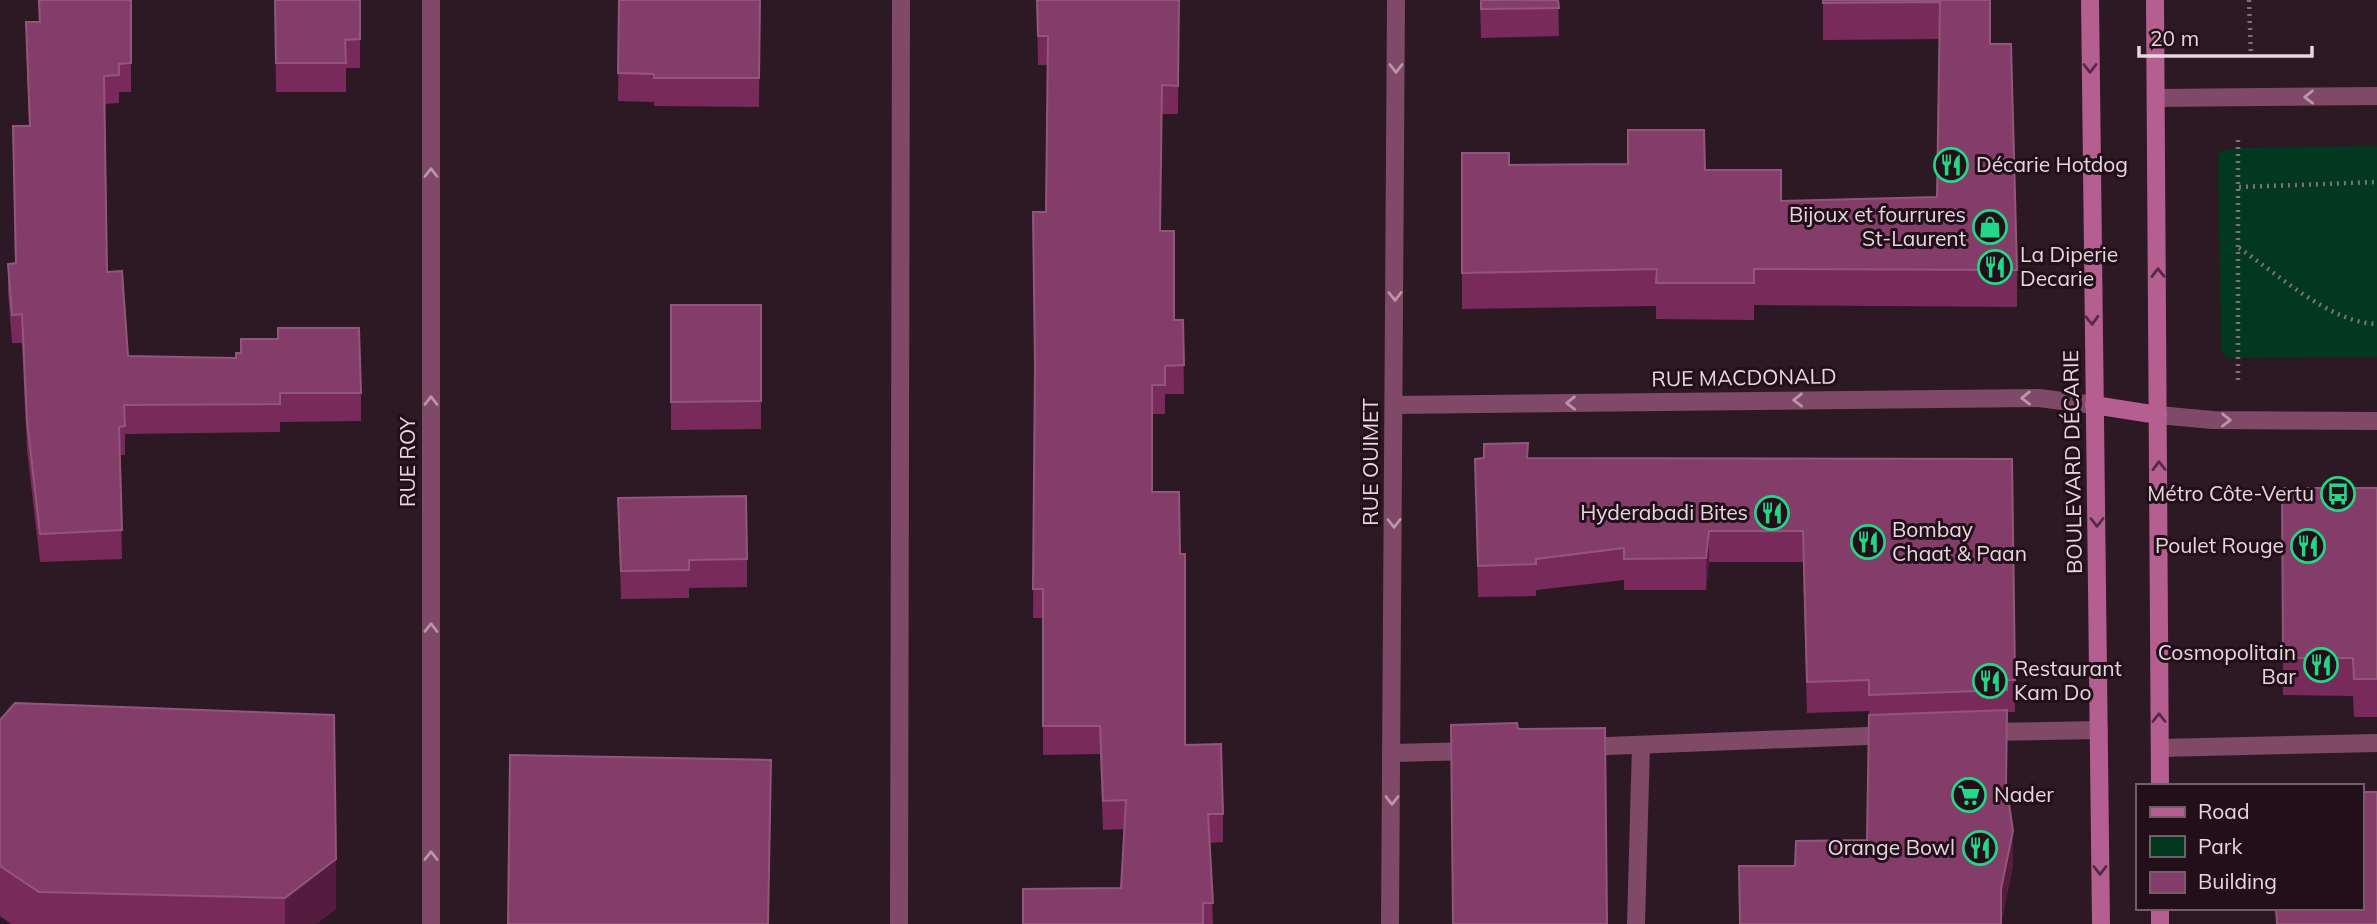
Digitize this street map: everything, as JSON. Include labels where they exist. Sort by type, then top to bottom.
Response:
[{"type":"street","name":"RUE ROY","points":[[431,0],[431,924]]},
{"type":"street","points":[[899,924],[901,0]]},
{"type":"street","name":"RUE OUIMET","points":[[1390,924],[1396,0]]},
{"type":"street","name":"BOULEVARD DÉCARIE","points":[[2090,0],[2101,924]]},
{"type":"street","points":[[2155,0],[2160,784]]},
{"type":"street","points":[[2156,98],[2377,96]]},
{"type":"street","name":"RUE MACDONALD","points":[[1394,405],[2039,398],[2094,405]]},
{"type":"street","points":[[2094,405],[2213,420],[2377,421]]},
{"type":"street","points":[[1959,733],[2099,730]]},
{"type":"street","points":[[1558,748],[1918,734]]},
{"type":"street","points":[[2160,748],[2377,743]]},
{"type":"street","points":[[1636,924],[1641,745]]},
{"type":"street","points":[[1393,753],[1489,750]]},
{"type":"path","points":[[2249,0],[2251,55]]},
{"type":"path","points":[[2238,139],[2238,369]]},
{"type":"path","points":[[2239,187],[2377,182]]},
{"type":"path","points":[[2238,247],[2340,317],[2361,324],[2377,324]]},
{"type":"green space","points":[[2377,146],[2377,357],[2227,358],[2221,350],[2218,152],[2238,148]]},
{"type":"building","points":[[39,0],[131,0],[131,63],[119,64],[119,75],[104,76],[107,272],[122,271],[128,356],[236,358],[236,353],[241,353],[241,339],[278,339],[278,328],[359,328],[361,393],[280,393],[280,404],[124,405],[125,426],[119,427],[122,530],[40,534],[27,421],[22,314],[12,315],[8,264],[16,263],[13,126],[30,126],[26,22],[40,22]]},
{"type":"building","points":[[275,0],[360,0],[360,39],[345,40],[346,63],[276,63]]},
{"type":"building","points":[[619,0],[760,0],[759,78],[654,78],[654,74],[618,73]]},
{"type":"building","points":[[1037,0],[1179,0],[1178,86],[1162,85],[1160,231],[1174,231],[1174,320],[1183,320],[1184,365],[1165,366],[1165,385],[1152,385],[1152,492],[1179,492],[1180,554],[1185,554],[1185,745],[1221,744],[1223,814],[1208,814],[1213,903],[1203,903],[1203,924],[1023,924],[1023,889],[1121,888],[1126,800],[1103,801],[1100,726],[1043,726],[1043,589],[1033,589],[1033,212],[1046,212],[1048,36],[1038,36]]},
{"type":"building","points":[[1481,0],[1558,0],[1559,8],[1481,9]]},
{"type":"building","points":[[1823,0],[1990,0],[1990,44],[2011,44],[2017,270],[1754,269],[1754,283],[1656,283],[1657,269],[1462,273],[1462,153],[1509,153],[1509,165],[1628,164],[1628,130],[1704,130],[1705,170],[1781,170],[1781,201],[1937,197],[1940,2],[1823,3]]},
{"type":"building","points":[[671,305],[761,305],[761,401],[671,402]]},
{"type":"building","points":[[1528,443],[1527,458],[2012,459],[2015,680],[2007,680],[2007,690],[1869,695],[1869,680],[1807,682],[1803,531],[1709,531],[1706,558],[1624,559],[1624,548],[1536,559],[1536,564],[1478,566],[1475,459],[1484,458],[1484,444]]},
{"type":"building","points":[[2282,488],[2377,488],[2377,679],[2354,679],[2353,658],[2283,658]]},
{"type":"building","points":[[746,496],[747,559],[689,560],[689,570],[621,571],[618,498]]},
{"type":"building","points":[[15,703],[334,715],[336,859],[285,898],[39,892],[0,866],[0,720]]},
{"type":"building","points":[[2007,710],[2006,784],[2013,831],[2001,889],[2001,924],[1740,924],[1739,866],[1795,866],[1796,841],[1867,840],[1869,715]]},
{"type":"building","points":[[1517,723],[1518,729],[1605,728],[1607,924],[1453,924],[1451,725]]},
{"type":"building","points":[[510,755],[771,760],[768,924],[508,924]]},
{"type":"building","points":[[2363,792],[2377,792],[2377,924],[2277,924],[2276,910],[2363,910]]},
{"type":"place","name":"Décarie Hotdog","points":[[1951,165]]},
{"type":"place","name":"Bijoux et fourrures St-Laurent","points":[[1990,227]]},
{"type":"place","name":"La Diperie Decarie","points":[[1995,267]]},
{"type":"place","name":"Métro Côte-Vertu","points":[[2338,494]]},
{"type":"place","name":"Hyderabadi Bites","points":[[1772,513]]},
{"type":"place","name":"Bombay Chaat & Paan","points":[[1868,542]]},
{"type":"place","name":"Poulet Rouge","points":[[2308,546]]},
{"type":"place","name":"Cosmopolitain Bar","points":[[2321,665]]},
{"type":"place","name":"Restaurant Kam Do","points":[[1990,681]]},
{"type":"place","name":"Nader","points":[[1969,795]]},
{"type":"place","name":"Orange Bowl","points":[[1980,848]]}]
